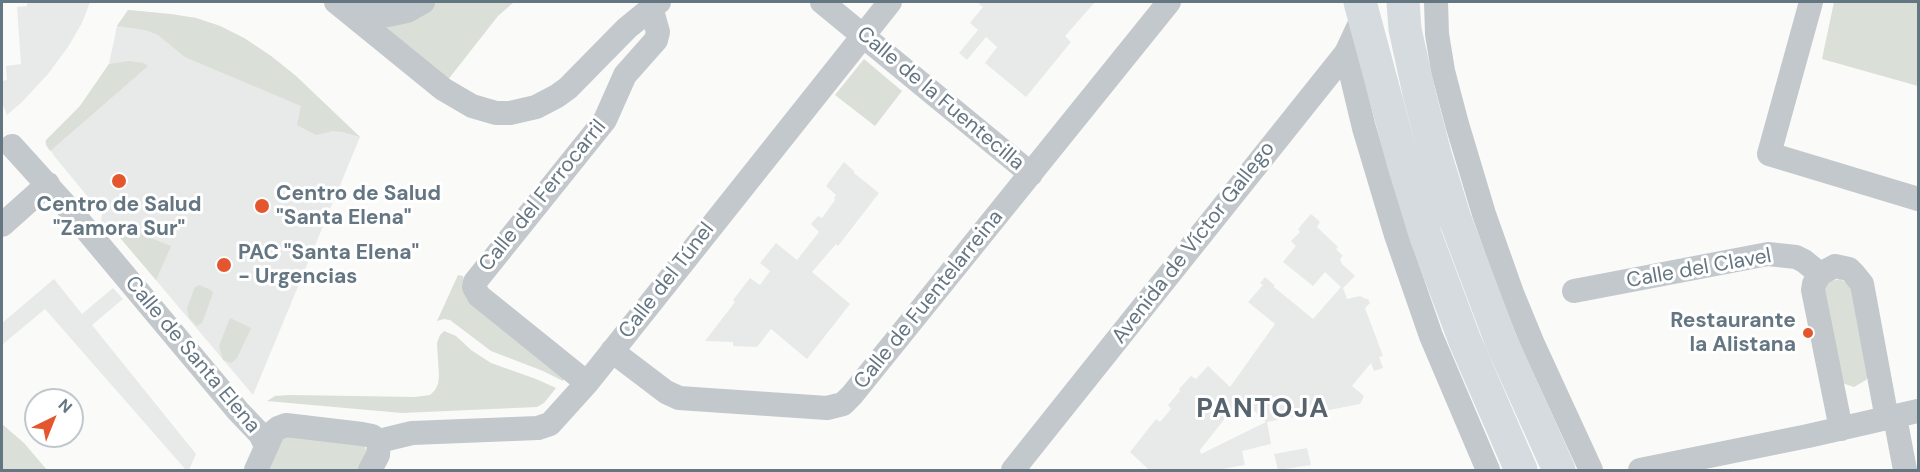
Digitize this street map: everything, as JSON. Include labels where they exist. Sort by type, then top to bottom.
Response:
[{"type":"highway","points":[[1403,2],[1405,29],[1419,93],[1455,219],[1501,341],[1559,471]]},
{"type":"highway","points":[[1361,5],[1426,237],[1465,341],[1521,471]]},
{"type":"street","name":"Calle del Ferrocarril","points":[[342,6],[366,15],[388,15],[407,11],[423,2]]},
{"type":"street","name":"Calle de la Fuentecilla","points":[[822,2],[1031,174]]},
{"type":"street","name":"Calle del Túnel","points":[[379,441],[412,433],[538,428],[550,424],[587,383],[890,2]]},
{"type":"street","name":"Calle de Fuentelarreina","points":[[612,351],[666,392],[679,398],[827,408],[838,406],[852,395],[1169,2]]},
{"type":"street","points":[[1436,2],[1436,27],[1441,60],[1457,124],[1484,214],[1530,335],[1591,471]]},
{"type":"street","points":[[1811,2],[1769,154],[1918,199]]},
{"type":"street","name":"Calle del Ferrocarril","points":[[342,6],[458,98],[472,106],[496,113],[510,113],[548,102],[568,88],[627,27],[655,4]]},
{"type":"street","name":"Calle del Ferrocarril","points":[[587,383],[479,296],[474,287],[475,282],[605,120],[625,75],[656,40],[655,4]]},
{"type":"street","name":"Avenida de Víctor Gallego","points":[[1013,471],[1346,53],[1360,23],[1361,5]]},
{"type":"street","points":[[1346,53],[1364,128],[1402,253],[1431,336],[1488,471]]},
{"type":"street","name":"Calle de Santa Elena","points":[[12,146],[48,184],[238,411],[260,434],[266,446]]},
{"type":"street","points":[[2,225],[48,184]]},
{"type":"street","name":"Calle del Clavel","points":[[1574,291],[1768,254],[1796,257],[1820,274]]},
{"type":"street","points":[[1841,429],[1814,295],[1814,284],[1820,274],[1828,268],[1842,267],[1854,274],[1862,284],[1905,471]]},
{"type":"street","points":[[1640,471],[1918,411]]},
{"type":"street","name":"Calle de Santa Elena","points":[[266,446],[273,432],[286,425],[362,434],[372,436],[379,441]]},
{"type":"street","points":[[370,471],[378,455],[379,441]]},
{"type":"street","points":[[256,471],[266,446]]},
{"type":"shaded area","points":[[27,2],[90,2],[82,23],[68,47],[48,74],[7,115],[2,104],[2,81],[7,80],[6,66],[21,64],[17,7],[27,6]]},
{"type":"shaded area","points":[[435,2],[514,2],[498,16],[447,81],[378,24]]},
{"type":"shaded area","points":[[977,2],[1095,2],[1065,36],[1071,42],[1026,97],[985,63],[997,47],[986,37],[967,60],[959,53],[978,30],[970,23],[983,7]]},
{"type":"shaded area","points":[[1834,2],[1918,2],[1918,86],[1822,59]]},
{"type":"shaded area","points":[[128,10],[196,18],[220,26],[244,38],[296,76],[360,137],[253,395],[111,227],[103,224],[102,214],[45,142],[80,106],[109,64],[117,26]]},
{"type":"shaded area","points":[[128,10],[196,18],[220,26],[244,38],[296,76],[360,137],[333,131],[316,135],[297,125],[301,106],[185,57],[158,35],[146,30],[117,26]]},
{"type":"shaded area","points":[[864,59],[902,91],[875,126],[835,95]]},
{"type":"shaded area","points":[[129,61],[148,66],[50,151],[46,140],[80,106],[109,64]]},
{"type":"shaded area","points":[[844,162],[879,193],[838,246],[836,244],[812,272],[850,304],[807,359],[771,329],[757,347],[733,346],[733,342],[705,341],[750,278],[760,285],[770,271],[760,263],[776,243],[797,260],[819,232],[811,224],[818,216],[822,218],[835,200],[836,195],[826,186]]},
{"type":"shaded area","points":[[1311,214],[1320,222],[1317,227],[1338,247],[1336,249],[1343,256],[1340,259],[1342,264],[1355,276],[1343,288],[1347,299],[1360,296],[1368,299],[1370,303],[1365,308],[1383,356],[1379,357],[1383,368],[1374,371],[1371,363],[1352,386],[1364,396],[1360,404],[1267,422],[1271,444],[1242,451],[1245,465],[1217,470],[1149,470],[1130,452],[1156,419],[1160,422],[1171,409],[1168,405],[1180,391],[1179,389],[1191,376],[1196,379],[1208,366],[1230,387],[1275,324],[1248,302],[1263,285],[1260,283],[1265,277],[1313,319],[1341,287],[1325,272],[1313,286],[1283,262],[1296,246],[1291,241],[1300,232],[1298,229]],"holes":[[[1241,398],[1266,422],[1201,454],[1200,450]]]},
{"type":"shaded area","points":[[120,226],[171,246],[156,280],[116,233]]},
{"type":"shaded area","points":[[458,275],[463,276],[467,298],[565,377],[563,381],[491,351],[450,320],[437,321]]},
{"type":"shaded area","points":[[54,279],[82,314],[113,288],[123,299],[92,325],[196,454],[189,470],[186,470],[45,309],[3,344],[2,323]]},
{"type":"shaded area","points":[[1840,279],[1848,284],[1855,293],[1869,375],[1866,380],[1854,387],[1845,384],[1837,377],[1822,288],[1831,281]]},
{"type":"shaded area","points":[[199,285],[213,293],[202,323],[197,326],[189,318],[187,308],[195,287]]},
{"type":"shaded area","points":[[230,318],[251,328],[237,358],[231,363],[223,360],[219,346]]},
{"type":"shaded area","points":[[444,331],[456,336],[471,350],[491,363],[556,388],[544,403],[537,407],[402,413],[267,401],[275,396],[290,395],[415,397],[430,395],[438,384],[437,343]]},
{"type":"shaded area","points":[[2,424],[24,443],[24,448],[28,448],[47,470],[2,470]]},
{"type":"shaded area","points":[[282,436],[364,445],[367,453],[360,470],[266,470]]},
{"type":"shaded area","points":[[1307,448],[1311,465],[1278,470],[1274,454]]},
{"type":"place","name":"Centro de Salud \"Zamora Sur\"","points":[[119,181]]},
{"type":"place","name":"Centro de Salud \"Santa Elena\"","points":[[262,206]]},
{"type":"place","name":"PAC \"Santa Elena\" - Urgencias","points":[[224,265]]},
{"type":"place","name":"Restaurante la Alistana","points":[[1808,333]]},
{"type":"district","name":"PANTOJA","points":[[1263,410]]}]
